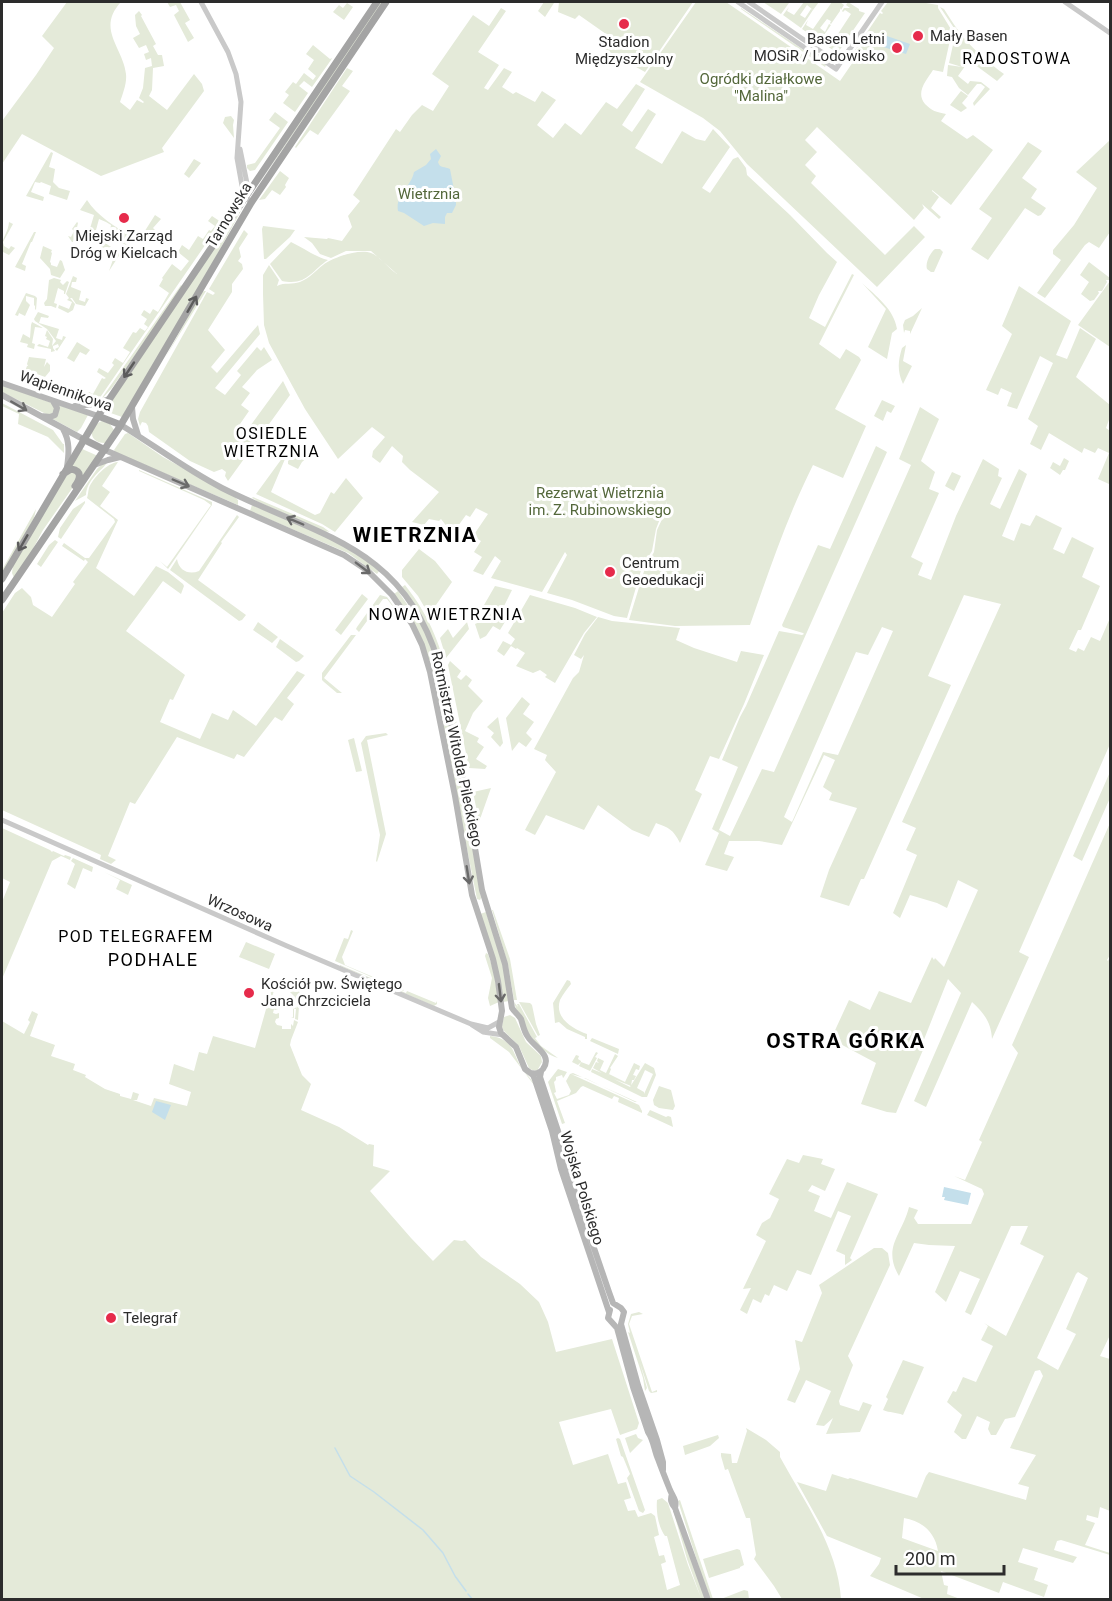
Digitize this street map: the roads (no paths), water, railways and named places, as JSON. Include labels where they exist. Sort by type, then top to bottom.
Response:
[{"type":"main road","name":"Tarnowska","points":[[40,545],[122,425],[260,176],[377,2]]},
{"type":"main road","name":"Tarnowska","points":[[2,579],[83,439],[109,399],[386,2]]},
{"type":"main road","name":"Wapiennikowa","points":[[2,383],[122,425]]},
{"type":"main road","name":"Wapiennikowa","points":[[2,395],[83,439]]},
{"type":"main road","points":[[66,405],[90,405],[109,399]]},
{"type":"main road","points":[[37,416],[55,415],[57,408],[53,401]]},
{"type":"main road","points":[[132,407],[138,436]]},
{"type":"main road","name":"Rotmistrza Witolda Pileckiego","points":[[122,425],[213,484],[353,548],[382,569],[406,594],[422,619],[438,661],[466,794],[485,903]]},
{"type":"main road","points":[[62,429],[68,442],[67,466]]},
{"type":"main road","name":"Rotmistrza Witolda Pileckiego","points":[[83,439],[336,551],[368,571],[392,595],[412,624],[426,658],[475,905]]},
{"type":"main road","points":[[94,465],[120,457]]},
{"type":"main road","points":[[2,600],[40,545],[44,531],[80,479],[79,473],[73,469],[62,475]]},
{"type":"main road","points":[[11,563],[11,575],[15,581]]},
{"type":"main road","points":[[485,903],[505,964],[512,1008],[515,1013],[506,1014],[500,1019]]},
{"type":"main road","points":[[475,905],[496,970],[500,1030],[503,1035]]},
{"type":"main road","name":"Wojska Polskiego","points":[[515,1013],[528,1038],[545,1056],[546,1063],[540,1077],[555,1121],[565,1162],[611,1300],[620,1307]]},
{"type":"main road","name":"Wojska Polskiego","points":[[503,1035],[516,1047],[525,1069],[535,1080],[561,1169],[609,1312]]},
{"type":"main road","points":[[530,1073],[541,1072]]},
{"type":"main road","points":[[663,1470],[657,1440],[638,1385],[621,1321],[624,1313],[620,1307],[612,1307],[608,1316],[616,1327],[648,1432],[676,1503],[675,1508],[708,1599]]},
{"type":"main road","points":[[611,1322],[617,1324],[621,1321]]},
{"type":"street","points":[[201,2],[228,52],[236,74],[241,102],[237,158],[248,198]]},
{"type":"street","points":[[738,2],[837,66]]},
{"type":"street","points":[[749,2],[837,66]]},
{"type":"street","points":[[837,66],[882,2]]},
{"type":"street","points":[[1065,2],[1110,33]]},
{"type":"street","points":[[239,139],[248,198]]},
{"type":"street","points":[[244,175],[260,176]]},
{"type":"street","name":"Wrzosowa","points":[[2,820],[287,946],[471,1024],[488,1028],[500,1019]]},
{"type":"street","points":[[475,905],[485,903]]},
{"type":"street","name":"Wrzosowa","points":[[471,1024],[483,1032],[503,1035]]},
{"type":"water","points":[[884,35],[910,44],[906,54],[880,46]]},
{"type":"water","name":"Wietrznia","points":[[436,149],[441,156],[439,164],[450,169],[456,205],[452,213],[447,213],[445,224],[433,223],[424,226],[398,211],[398,205],[414,172],[426,165],[431,159],[430,154]]},
{"type":"water","points":[[156,1101],[171,1105],[165,1120],[152,1112]]},
{"type":"water","points":[[944,1187],[971,1193],[968,1205],[944,1200],[945,1197],[942,1197]]},
{"type":"waterway","points":[[335,1448],[350,1476],[423,1530],[443,1553],[466,1591]]},
{"type":"waterway","points":[[468,1594],[473,1600]]},
{"type":"place","name":"Stadion Międzyszkolny","points":[[624,24]]},
{"type":"place","name":"Mały Basen","points":[[918,36]]},
{"type":"place","name":"Basen Letni MOSiR / Lodowisko","points":[[897,48]]},
{"type":"place","name":"Miejski Zarząd Dróg w Kielcach","points":[[124,218]]},
{"type":"place","name":"Centrum Geoedukacji","points":[[610,572]]},
{"type":"place","name":"Kościół pw. Świętego Jana Chrzciciela","points":[[249,993]]},
{"type":"place","name":"Telegraf","points":[[111,1318]]},
{"type":"district","name":"RADOSTOWA","points":[[1017,58]]},
{"type":"district","name":"OSIEDLE WIETRZNIA","points":[[272,442]]},
{"type":"district","name":"WIETRZNIA","points":[[415,535]]},
{"type":"district","name":"NOWA WIETRZNIA","points":[[446,614]]},
{"type":"district","name":"POD TELEGRAFEM","points":[[136,936]]},
{"type":"district","name":"PODHALE","points":[[153,959]]},
{"type":"district","name":"OSTRA GÓRKA","points":[[846,1041]]},
{"type":"park label","name":"Ogródki działkowe \"Malina\"","points":[[761,88]]},
{"type":"park label","name":"Rezerwat Wietrznia im. Z. Rubinowskiego","points":[[600,502]]}]
